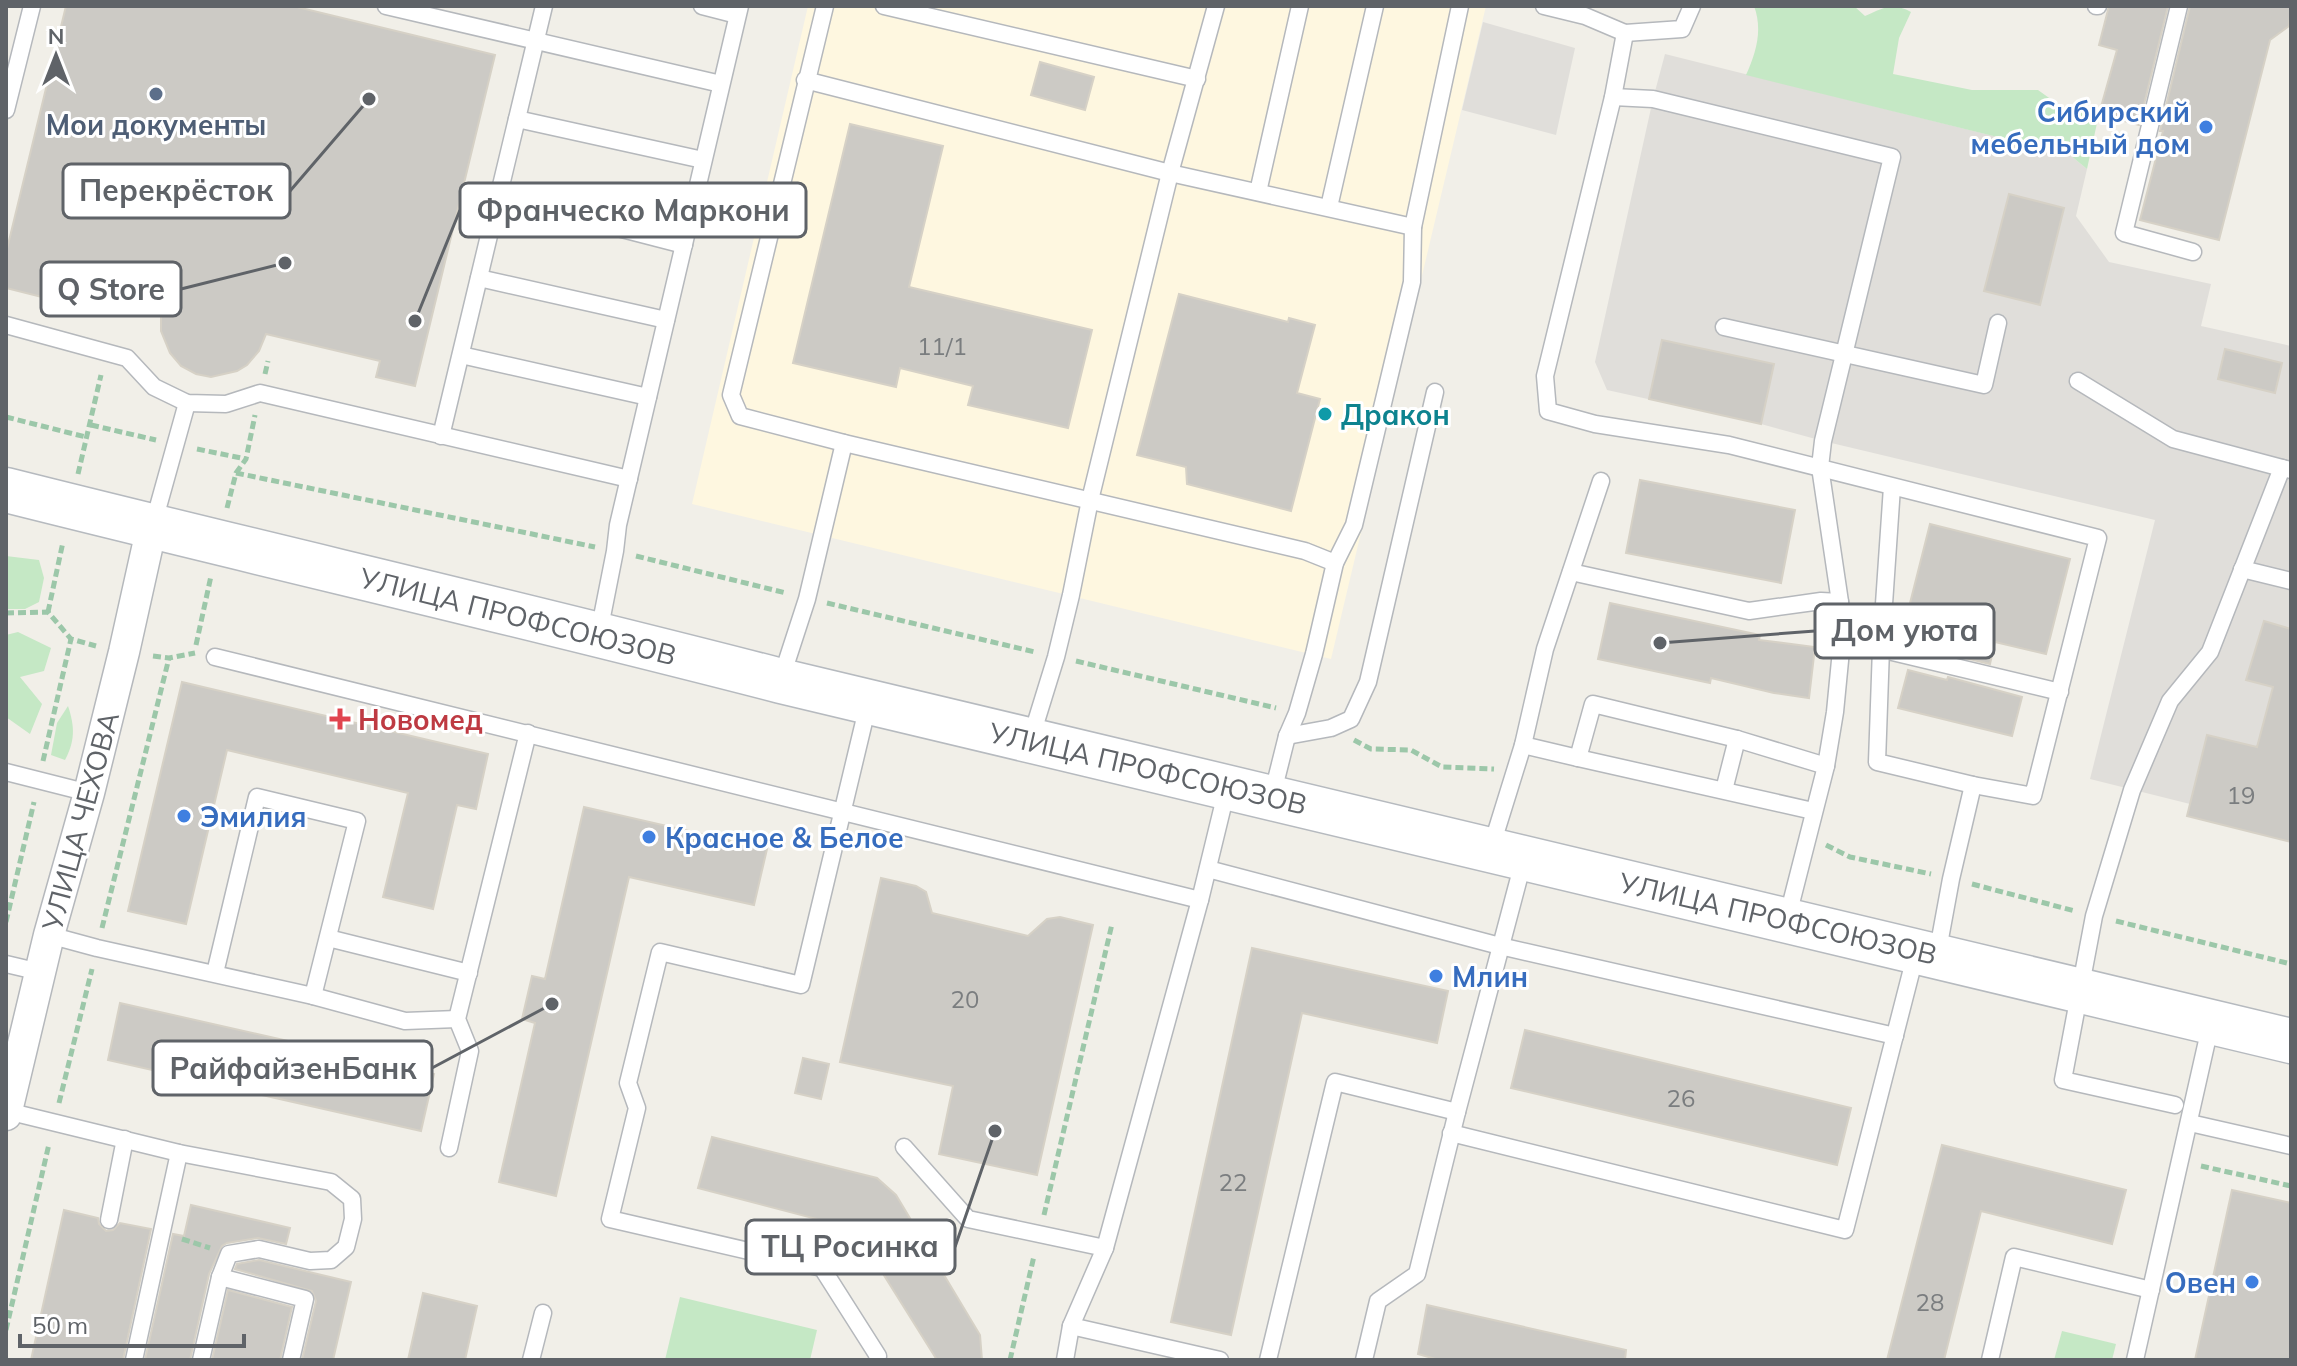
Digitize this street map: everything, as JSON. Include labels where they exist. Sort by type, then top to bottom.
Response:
[{"type":"main road","name":"УЛИЦА ПРОФСОЮЗОВ","points":[[6,490],[781,681],[2291,1041]]},
{"type":"street","name":"УЛИЦА ЧЕХОВА","points":[[6,1113],[49,935],[89,793],[152,526]]},
{"type":"lane","points":[[6,110],[32,6]]},
{"type":"lane","points":[[386,6],[721,84]]},
{"type":"lane","points":[[441,436],[544,6]]},
{"type":"lane","points":[[599,634],[618,525],[738,11],[702,6]]},
{"type":"lane","points":[[825,6],[731,395],[740,416],[1305,551],[1335,563]]},
{"type":"lane","points":[[884,6],[1197,79]]},
{"type":"lane","points":[[1031,740],[1056,657],[1090,500],[1214,6]]},
{"type":"lane","points":[[1258,192],[1300,6]]},
{"type":"lane","points":[[1329,207],[1375,6]]},
{"type":"lane","points":[[1272,797],[1287,736],[1314,654],[1335,563],[1354,525],[1412,282],[1413,227],[1460,6]]},
{"type":"lane","points":[[1544,6],[1585,16],[1625,33],[1682,29],[1692,6]]},
{"type":"lane","points":[[2179,6],[2124,233],[2193,252]]},
{"type":"lane","points":[[1625,33],[1613,97],[1545,376],[1548,411],[1595,424],[1729,445],[2098,538],[2033,796],[1877,762],[1892,487]]},
{"type":"lane","points":[[805,80],[1170,173],[1413,227]]},
{"type":"lane","points":[[1613,97],[1653,99],[1892,157],[1823,441],[1820,467],[1840,602],[1842,640],[1826,766],[1787,920]]},
{"type":"lane","points":[[517,119],[703,160]]},
{"type":"lane","points":[[498,197],[684,245]]},
{"type":"lane","points":[[479,278],[666,320]]},
{"type":"lane","points":[[1724,327],[1984,385],[1998,323]]},
{"type":"lane","points":[[6,325],[127,358],[154,387],[187,403],[226,404],[260,393],[629,479]]},
{"type":"lane","points":[[461,355],[648,397]]},
{"type":"lane","points":[[2078,381],[2173,439],[2287,469],[2242,569],[2210,652],[2170,701],[2132,790],[2094,916],[2063,1080],[2175,1105]]},
{"type":"lane","points":[[1287,736],[1331,728],[1351,719],[1368,682],[1435,392]]},
{"type":"lane","points":[[152,526],[187,403]]},
{"type":"lane","points":[[781,681],[807,599],[844,443]]},
{"type":"lane","points":[[1364,1360],[1378,1301],[1417,1274],[1500,946],[1514,771],[1545,649],[1601,481]]},
{"type":"lane","points":[[2242,569],[2291,581]]},
{"type":"lane","points":[[1571,572],[1749,611],[1821,601],[1840,602]]},
{"type":"lane","points":[[1842,640],[2060,692]]},
{"type":"lane","points":[[215,657],[1200,900]]},
{"type":"lane","points":[[869,702],[801,985],[660,952],[628,1083],[637,1108],[610,1219],[822,1268],[878,1356],[877,1360]]},
{"type":"lane","points":[[1578,758],[1593,704],[1737,739],[1826,766]]},
{"type":"lane","points":[[449,1148],[470,1051],[457,1019],[528,733]]},
{"type":"lane","points":[[1724,790],[1737,739]]},
{"type":"lane","points":[[1523,745],[1813,811]]},
{"type":"lane","points":[[6,772],[89,793]]},
{"type":"lane","points":[[1451,1133],[1845,1230],[1895,1036],[1927,954],[1951,879],[1973,785]]},
{"type":"lane","points":[[1065,1360],[1071,1326],[1105,1248],[1228,787]]},
{"type":"lane","points":[[215,973],[257,797],[357,821],[313,996]]},
{"type":"lane","points":[[1208,869],[1500,946],[1895,1036]]},
{"type":"lane","points":[[49,935],[313,996],[405,1021],[457,1019]]},
{"type":"lane","points":[[328,938],[469,973]]},
{"type":"lane","points":[[6,964],[40,972]]},
{"type":"lane","points":[[2135,1360],[2212,1021]]},
{"type":"lane","points":[[1268,1360],[1335,1082],[1457,1112]]},
{"type":"lane","points":[[6,1113],[179,1153],[331,1182],[352,1199],[353,1219],[346,1247],[331,1260],[310,1261],[259,1249],[229,1254],[220,1277],[201,1360]]},
{"type":"lane","points":[[2190,1123],[2291,1146]]},
{"type":"lane","points":[[109,1220],[125,1139]]},
{"type":"lane","points":[[904,1147],[968,1219],[1105,1248]]},
{"type":"lane","points":[[134,1360],[179,1153]]},
{"type":"lane","points":[[1990,1360],[2014,1257],[2151,1290]]},
{"type":"lane","points":[[220,1277],[305,1299],[291,1360]]},
{"type":"lane","points":[[531,1360],[543,1313]]},
{"type":"lane","points":[[1071,1326],[1220,1360]]},
{"type":"path","points":[[6,417],[86,437]]},
{"type":"path","points":[[236,473],[615,551],[1297,713]]},
{"type":"path","points":[[6,1330],[169,658]]},
{"type":"path","points":[[1331,728],[1371,749],[1411,750],[1442,767],[1514,771]]},
{"type":"path","points":[[1809,836],[1850,857],[1951,879],[2291,964]]},
{"type":"path","points":[[1010,1360],[1112,924]]},
{"type":"path","points":[[2181,1162],[2291,1186]]},
{"type":"shaded area","points":[[808,6],[1486,6],[1331,659],[692,504]]},
{"type":"shaded area","points":[[1483,22],[1575,48],[1556,135],[1462,110]]},
{"type":"shaded area","points":[[1665,54],[2070,155],[2087,169],[2076,216],[2109,262],[2211,284],[2201,326],[2291,346],[2291,755],[2207,735],[2190,804],[2090,779],[2155,520],[1761,424],[1607,390],[1595,362]]},
{"type":"green space","points":[[1754,6],[1854,6],[1865,16],[1893,7],[1905,9],[1911,12],[1899,38],[1893,74],[1972,90],[2038,90],[2066,110],[2099,114],[2087,169],[2070,155],[1746,75],[1757,41],[1758,24]]},
{"type":"green space","points":[[6,556],[39,560],[44,578],[39,602],[25,609],[6,609]]},
{"type":"green space","points":[[18,632],[51,648],[44,671],[20,677],[42,704],[30,734],[6,717],[6,635]]},
{"type":"green space","points":[[68,706],[73,734],[65,760],[51,755],[57,723]]},
{"type":"green space","points":[[680,1297],[817,1330],[810,1360],[665,1360]]},
{"type":"green space","points":[[2062,1331],[2116,1344],[2112,1360],[2054,1360]]},
{"type":"building","points":[[66,6],[293,6],[495,55],[415,386],[376,377],[380,361],[266,334],[259,351],[237,371],[211,377],[196,374],[181,366],[170,353],[161,331],[161,309],[46,281],[42,297],[6,288],[6,253]]},
{"type":"building","points":[[2109,6],[2168,6],[2139,125],[2099,114],[2117,50],[2099,45]]},
{"type":"building","name":"Сибирский мебельный дом","points":[[2190,6],[2291,6],[2289,26],[2270,40],[2219,240],[2140,220]]},
{"type":"building","points":[[1040,62],[1094,77],[1085,110],[1031,95]]},
{"type":"building","points":[[850,124],[943,146],[909,287],[1092,330],[1068,428],[968,405],[973,386],[900,368],[896,387],[793,363]]},
{"type":"building","points":[[2009,194],[2064,208],[2040,305],[1984,291]]},
{"type":"building","points":[[1179,294],[1288,322],[1289,318],[1315,325],[1297,393],[1320,399],[1291,511],[1187,484],[1186,467],[1137,455]]},
{"type":"building","points":[[1662,340],[1774,364],[1761,424],[1649,399]]},
{"type":"building","points":[[2225,349],[2282,363],[2275,393],[2218,379]]},
{"type":"building","points":[[1640,480],[1795,510],[1781,583],[1626,553]]},
{"type":"building","points":[[1930,524],[2070,559],[2046,654],[1995,642],[1990,664],[1953,655],[1959,633],[1906,619]]},
{"type":"building","points":[[1610,603],[1760,635],[1759,640],[1815,647],[1809,698],[1711,678],[1710,683],[1598,659]]},
{"type":"building","points":[[2264,621],[2291,629],[2291,842],[2187,816],[2207,735],[2257,747],[2273,687],[2246,680]]},
{"type":"building","points":[[1908,670],[1947,680],[1948,677],[2022,697],[2012,736],[1898,708]]},
{"type":"building","points":[[182,682],[488,754],[476,809],[457,805],[433,909],[383,897],[408,793],[227,750],[186,924],[128,911]]},
{"type":"building","points":[[584,807],[767,849],[754,905],[629,877],[556,1196],[499,1182],[535,1023],[522,1019],[532,976],[545,979]]},
{"type":"building","points":[[881,878],[916,886],[926,892],[932,913],[1028,936],[1047,919],[1060,917],[1093,925],[1037,1175],[939,1154],[953,1086],[840,1062]]},
{"type":"building","points":[[1252,948],[1448,991],[1437,1043],[1302,1013],[1231,1335],[1171,1322]]},
{"type":"building","points":[[120,1003],[434,1074],[421,1131],[108,1060]]},
{"type":"building","points":[[1525,1030],[1851,1108],[1837,1165],[1511,1088]]},
{"type":"building","points":[[803,1058],[829,1064],[821,1099],[795,1093]]},
{"type":"building","points":[[712,1137],[877,1178],[896,1195],[980,1335],[982,1360],[937,1360],[855,1229],[698,1188]]},
{"type":"building","points":[[1942,1145],[2126,1190],[2112,1244],[1981,1211],[1944,1360],[1887,1360]]},
{"type":"building","name":"Овен","points":[[2232,1190],[2291,1203],[2291,1360],[2195,1360]]},
{"type":"building","points":[[191,1205],[290,1228],[286,1244],[258,1238],[222,1246],[209,1274],[190,1360],[145,1360],[173,1234],[184,1236]]},
{"type":"building","points":[[64,1210],[98,1218],[106,1231],[113,1230],[120,1223],[151,1229],[123,1360],[31,1360]]},
{"type":"building","points":[[259,1260],[351,1282],[333,1360],[302,1360],[316,1301],[312,1291],[235,1269],[237,1264]]},
{"type":"building","points":[[228,1290],[292,1307],[280,1360],[212,1360]]},
{"type":"building","points":[[423,1293],[477,1306],[465,1360],[408,1360]]},
{"type":"building","points":[[1427,1305],[1626,1350],[1625,1360],[1439,1360],[1418,1354]]},
{"type":"place","name":"Мои документы","points":[[156,94]]},
{"type":"place","name":"Перекрёсток","points":[[369,99]]},
{"type":"place","name":"Сибирский мебельный дом","points":[[2206,127]]},
{"type":"place","name":"Q Store","points":[[285,263]]},
{"type":"place","name":"Франческо Маркони","points":[[415,321]]},
{"type":"place","name":"Дракон","points":[[1325,414]]},
{"type":"place","name":"Дом уюта","points":[[1660,643]]},
{"type":"place","name":"Новомед","points":[[340,719]]},
{"type":"place","name":"Эмилия","points":[[184,816]]},
{"type":"place","name":"Красное & Белое","points":[[649,837]]},
{"type":"place","name":"Млин","points":[[1436,976]]},
{"type":"place","name":"РайфайзенБанк","points":[[552,1004]]},
{"type":"place","name":"ТЦ Росинка","points":[[995,1131]]},
{"type":"place","name":"Овен","points":[[2252,1282]]}]
